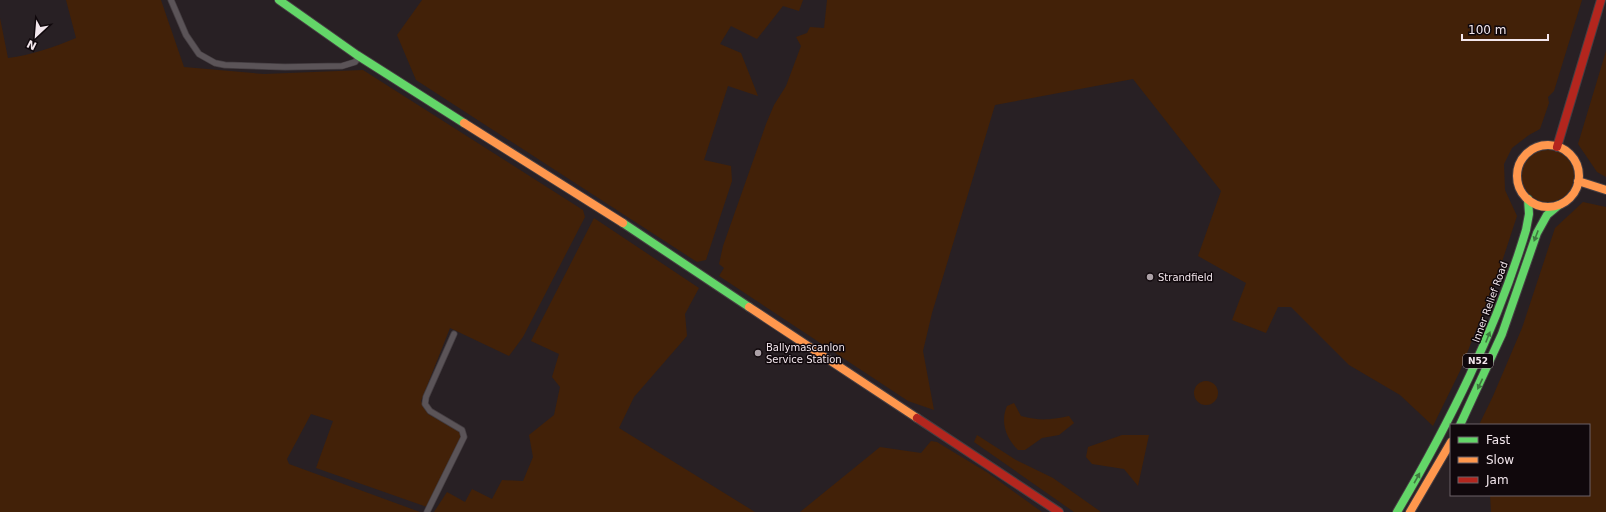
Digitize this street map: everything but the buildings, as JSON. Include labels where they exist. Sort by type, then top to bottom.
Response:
[{"type":"main road","points":[[279,0],[359,57],[632,229],[1059,512]]},
{"type":"main road","points":[[1557,147],[1601,0]]},
{"type":"main road","points":[[1558,205],[1550,207],[1541,206],[1528,199],[1521,191],[1518,182],[1518,171],[1521,161],[1535,148],[1545,146],[1557,147],[1564,150],[1573,159],[1578,169],[1578,181],[1606,190]]},
{"type":"main road","name":"N52","points":[[1460,424],[1502,334],[1537,233],[1547,215],[1573,194],[1578,181]]},
{"type":"main road","name":"Inner Relief Road","points":[[1398,512],[1450,420],[1484,345],[1512,272],[1525,231],[1529,215],[1528,199]]},
{"type":"main road","points":[[1410,512],[1450,444]]},
{"type":"street","points":[[171,0],[186,35],[199,54],[215,64],[285,68],[342,66],[355,62],[359,57]]},
{"type":"street","points":[[427,512],[464,437],[462,430],[430,411],[425,404],[426,397],[454,334]]},
{"type":"shaded area","points":[[66,0],[161,0],[184,67],[264,74],[363,70],[583,210],[585,217],[523,337],[509,356],[450,328],[421,401],[428,414],[460,432],[462,436],[427,507],[316,468],[333,421],[311,414],[287,459],[289,464],[420,512],[0,512],[0,18],[8,58],[34,53],[76,38]]},
{"type":"shaded area","points":[[422,0],[803,0],[799,11],[783,6],[757,39],[731,26],[720,44],[741,53],[758,96],[728,86],[704,160],[731,166],[732,181],[706,260],[697,262],[416,80],[397,35]]},
{"type":"shaded area","points":[[827,0],[1582,0],[1554,91],[1548,97],[1549,103],[1540,129],[1529,135],[1512,148],[1504,164],[1505,190],[1517,216],[1497,277],[1460,371],[1433,426],[1400,395],[1349,365],[1291,307],[1278,307],[1266,333],[1232,320],[1246,283],[1198,256],[1221,191],[1133,79],[995,105],[932,313],[923,351],[934,410],[908,401],[719,276],[724,268],[719,264],[723,246],[766,124],[774,105],[786,86],[801,46],[796,37],[807,33],[810,27],[824,28]]},
{"type":"shaded area","points":[[1606,51],[1606,177],[1597,172],[1578,144]]},
{"type":"shaded area","points":[[1548,150],[1558,152],[1566,158],[1572,166],[1574,176],[1572,186],[1566,194],[1558,200],[1548,202],[1538,200],[1530,194],[1524,186],[1522,176],[1524,166],[1530,158],[1538,152]]},
{"type":"shaded area","points":[[1583,202],[1606,207],[1606,512],[1491,512],[1490,496],[1590,496],[1590,424],[1479,424],[1522,328],[1555,228]]},
{"type":"shaded area","points":[[594,218],[699,288],[685,314],[687,336],[634,397],[619,428],[755,512],[434,512],[447,492],[465,502],[472,489],[492,499],[502,480],[523,481],[533,457],[529,435],[554,415],[560,387],[552,377],[559,354],[531,341]]},
{"type":"shaded area","points":[[1206,381],[1215,384],[1218,393],[1215,402],[1206,405],[1197,402],[1194,393],[1197,384]]},
{"type":"shaded area","points":[[1014,403],[1021,416],[1034,419],[1045,419],[1069,416],[1074,423],[1059,435],[1042,438],[1025,450],[1018,450],[1007,435],[1004,424],[1007,406]]},
{"type":"shaded area","points":[[977,435],[1016,460],[1053,478],[1101,512],[1074,512],[974,442]]},
{"type":"shaded area","points":[[1122,435],[1149,435],[1138,486],[1124,469],[1092,464],[1086,457],[1088,447]]},
{"type":"shaded area","points":[[931,441],[937,442],[988,473],[1042,512],[800,512],[880,447],[921,453]]},
{"type":"traffic: fast","points":[[279,0],[357,55],[464,123]]},
{"type":"traffic: fast","points":[[1397,512],[1453,410],[1501,304],[1526,230],[1529,214],[1528,199]]},
{"type":"traffic: fast","points":[[1460,424],[1502,334],[1537,233],[1547,215],[1559,205]]},
{"type":"traffic: fast","points":[[623,223],[749,307]]},
{"type":"traffic: slow","points":[[464,123],[623,223]]},
{"type":"traffic: slow","points":[[1548,145],[1560,148],[1570,154],[1576,164],[1579,176],[1576,188],[1570,198],[1560,204],[1548,207],[1536,204],[1526,198],[1520,188],[1517,176],[1520,164],[1526,154],[1536,148],[1548,145]]},
{"type":"traffic: slow","points":[[1578,181],[1606,190]]},
{"type":"traffic: slow","points":[[749,307],[917,418]]},
{"type":"traffic: slow","points":[[1410,512],[1450,444]]},
{"type":"traffic: jam","points":[[1557,147],[1601,0]]},
{"type":"traffic: jam","points":[[917,418],[1059,512]]},
{"type":"place","name":"Strandfield","points":[[1150,277]]},
{"type":"place","name":"Ballymascanlon Service Station","points":[[758,353]]}]
